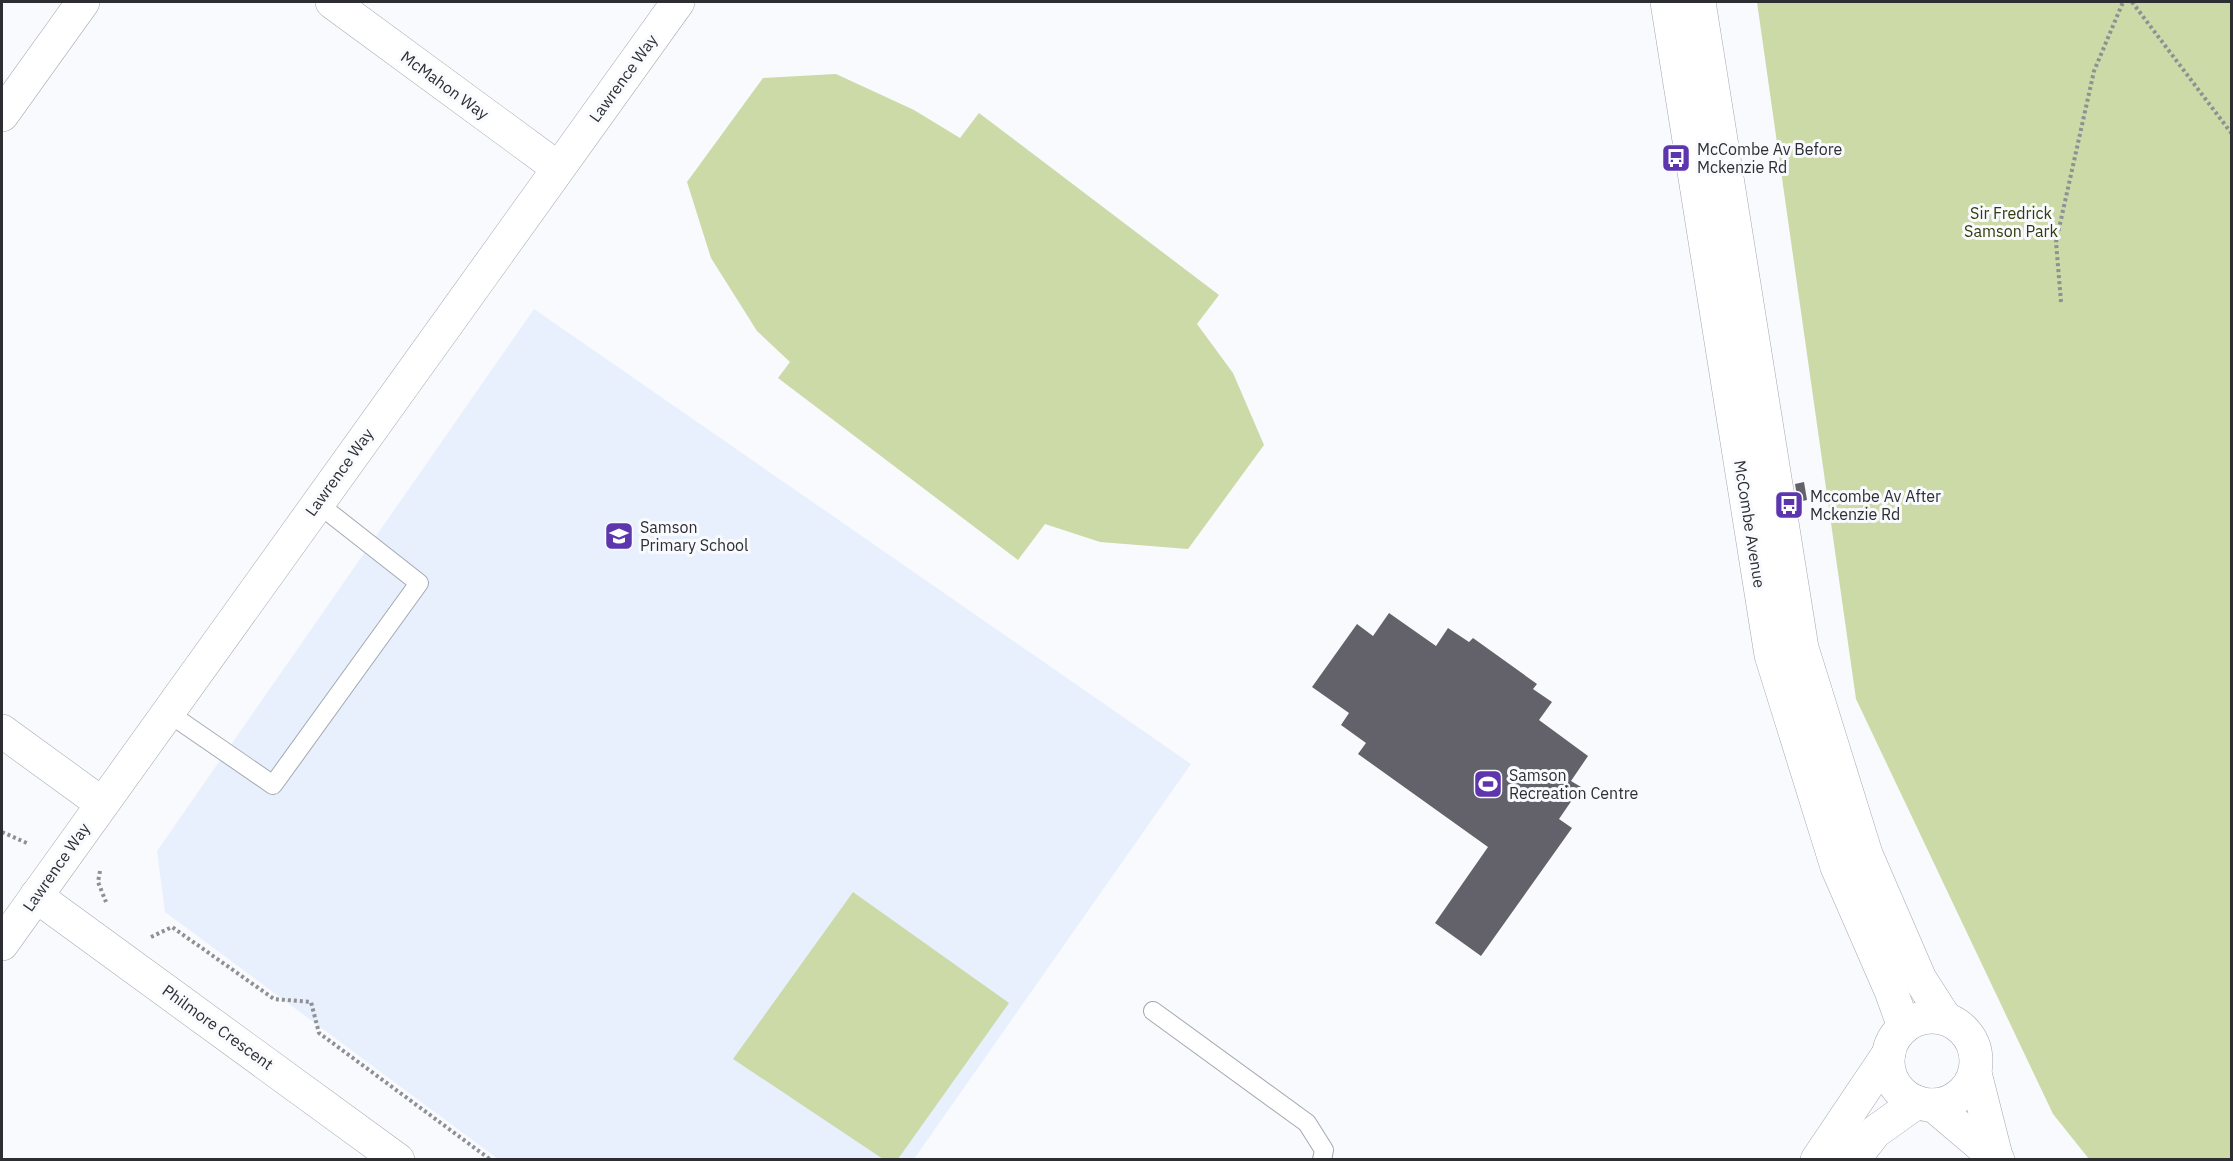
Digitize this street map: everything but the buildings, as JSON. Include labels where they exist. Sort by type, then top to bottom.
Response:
[{"type":"street","points":[[2,115],[83,2]]},
{"type":"street","name":"McMahon Way","points":[[332,2],[558,168]]},
{"type":"street","name":"Lawrence Way","points":[[2,944],[100,803],[678,2]]},
{"type":"street","name":"McCombe Avenue","points":[[1667,2],[1771,655],[1836,867],[1891,991],[1896,1040],[1889,1069],[1894,1083],[1904,1095],[1925,1104],[1997,1158]]},
{"type":"street","name":"McCombe Avenue","points":[[1699,2],[1802,648],[1866,854],[1920,979],[1945,1018],[1959,1025],[1970,1036],[1977,1058],[1975,1073],[1997,1158]]},
{"type":"street","points":[[2,732],[100,803]]},
{"type":"street","name":"Philmore Crescent","points":[[36,896],[398,1160]]},
{"type":"street","points":[[1817,1160],[1850,1115],[1896,1040],[1917,1019],[1930,1016],[1945,1018]]},
{"type":"street","points":[[1853,1160],[1875,1132],[1925,1104],[1957,1098],[1968,1087],[1975,1073]]},
{"type":"lane","points":[[166,712],[273,785],[412,593],[419,583],[317,503]]},
{"type":"lane","points":[[1153,1011],[1307,1123],[1324,1150],[1322,1160]]},
{"type":"path","points":[[2061,302],[2056,242],[2094,71],[2123,2]]},
{"type":"path","points":[[2132,2],[2232,134]]},
{"type":"path","points":[[2,832],[38,848],[101,860],[98,882],[110,912]]},
{"type":"path","points":[[147,939],[172,927],[274,999],[311,1002],[319,1033],[491,1160]]},
{"type":"shaded area","name":"Samson Primary School","points":[[534,309],[1191,764],[914,1159],[498,1159],[165,912],[157,851]]},
{"type":"green space","name":"Sir Fredrick Samson Park","points":[[1757,2],[2231,2],[2231,1159],[2089,1159],[2053,1114],[1856,699]]},
{"type":"green space","points":[[836,74],[914,110],[960,138],[979,113],[1219,295],[1197,324],[1233,373],[1264,445],[1188,549],[1100,542],[1045,524],[1018,560],[778,378],[790,362],[757,331],[711,258],[687,182],[763,78]]},
{"type":"green space","points":[[853,892],[1009,1003],[898,1159],[883,1159],[733,1059]]},
{"type":"place","name":"McCombe Av Before Mckenzie Rd","points":[[1676,158]]},
{"type":"place","name":"Mccombe Av After Mckenzie Rd","points":[[1789,505]]},
{"type":"place","name":"Samson Primary School","points":[[619,536]]},
{"type":"place","name":"Samson Recreation Centre","points":[[1488,784]]}]
